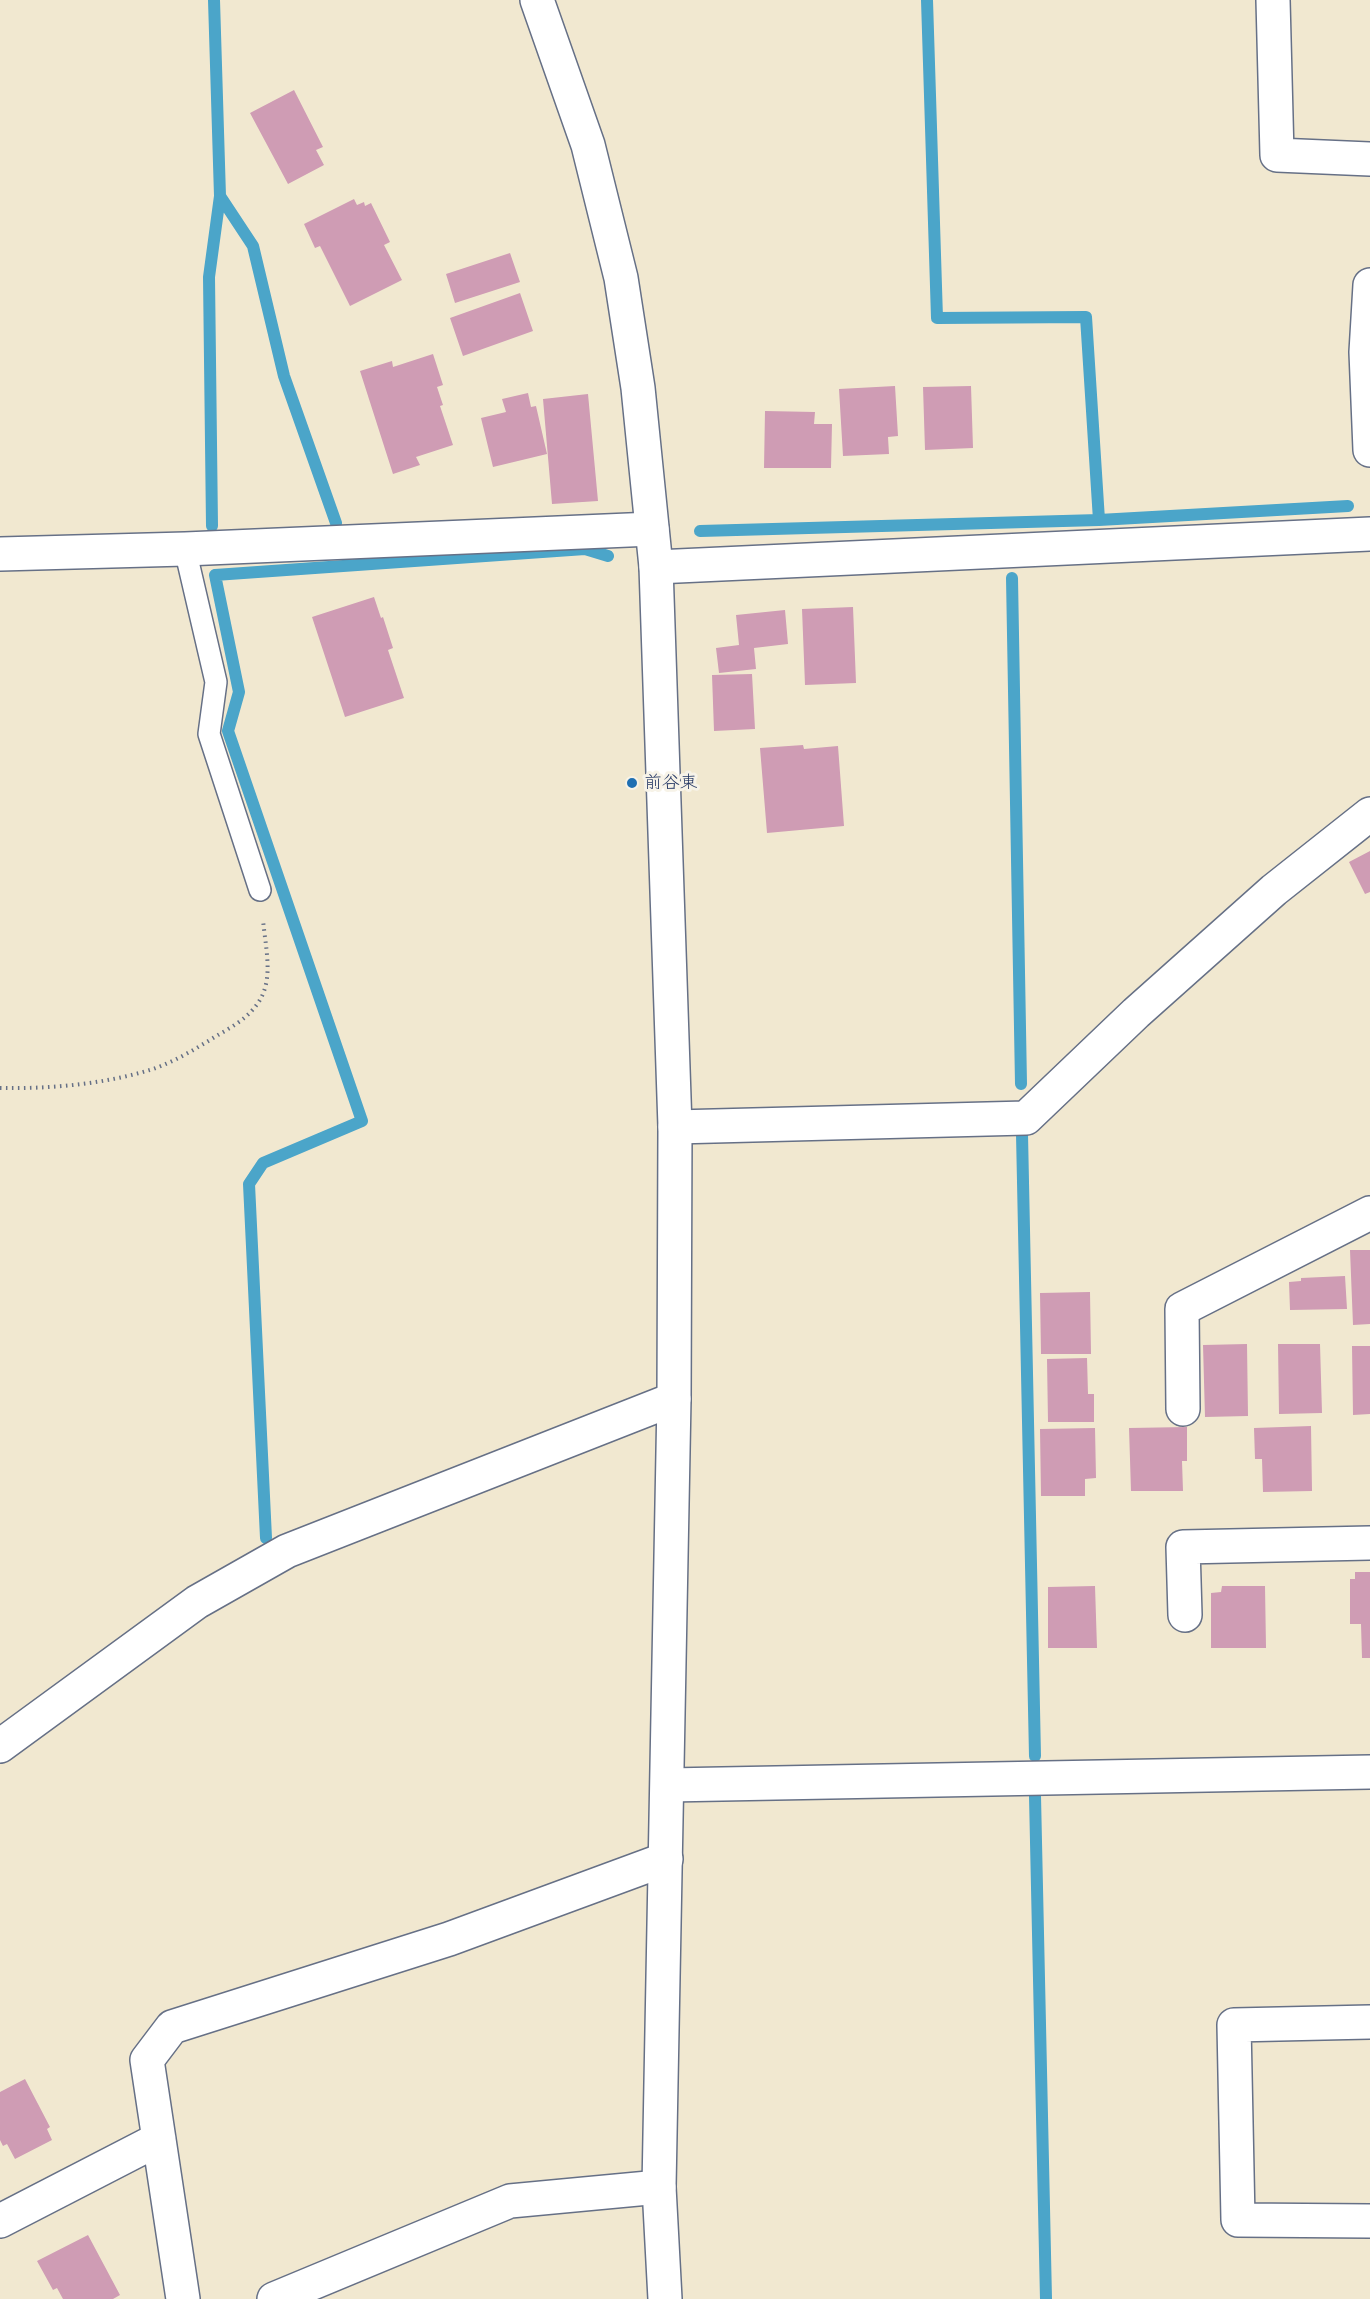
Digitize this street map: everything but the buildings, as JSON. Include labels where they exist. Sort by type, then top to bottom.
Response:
[{"type":"street","points":[[537,0],[588,145],[621,278],[638,388],[656,567],[675,1127],[674,1399],[659,2187],[665,2299]]},
{"type":"street","points":[[1273,0],[1277,155],[1370,159]]},
{"type":"street","points":[[1370,285],[1366,352],[1370,450]]},
{"type":"street","points":[[0,554],[185,549],[652,529]]},
{"type":"street","points":[[656,567],[1370,534]]},
{"type":"street","points":[[675,1127],[1026,1118],[1136,1013],[1274,890],[1370,814]]},
{"type":"street","points":[[1183,1408],[1182,1309],[1370,1213]]},
{"type":"street","points":[[0,1746],[197,1602],[287,1551],[674,1399]]},
{"type":"street","points":[[1185,1616],[1183,1547],[1370,1543]]},
{"type":"street","points":[[668,1785],[1370,1772]]},
{"type":"street","points":[[183,2299],[147,2060],[172,2027],[449,1939],[666,1858]]},
{"type":"street","points":[[1370,2022],[1234,2025],[1238,2220],[1369,2219],[1370,2221]]},
{"type":"street","points":[[0,2221],[159,2139]]},
{"type":"street","points":[[274,2299],[510,2201],[659,2187]]},
{"type":"lane","points":[[185,549],[216,681],[209,734],[260,890]]},
{"type":"path","points":[[0,1088],[34,1089],[97,1082],[153,1069],[178,1059],[238,1023],[254,1010],[265,989],[268,967],[260,890]]},
{"type":"waterway","points":[[212,526],[209,277],[220,196],[214,0]]},
{"type":"waterway","points":[[927,0],[937,318],[1086,317],[1099,520]]},
{"type":"waterway","points":[[220,196],[253,246],[284,376],[336,523]]},
{"type":"waterway","points":[[700,531],[1099,520],[1348,506]]},
{"type":"waterway","points":[[266,1538],[249,1184],[263,1163],[362,1121],[228,731],[239,692],[215,575],[585,549],[608,556]]},
{"type":"waterway","points":[[1012,578],[1021,1084]]},
{"type":"waterway","points":[[1022,1134],[1035,1756]]},
{"type":"waterway","points":[[1035,1796],[1046,2299]]},
{"type":"place","name":"前谷東","points":[[632,783]]}]
